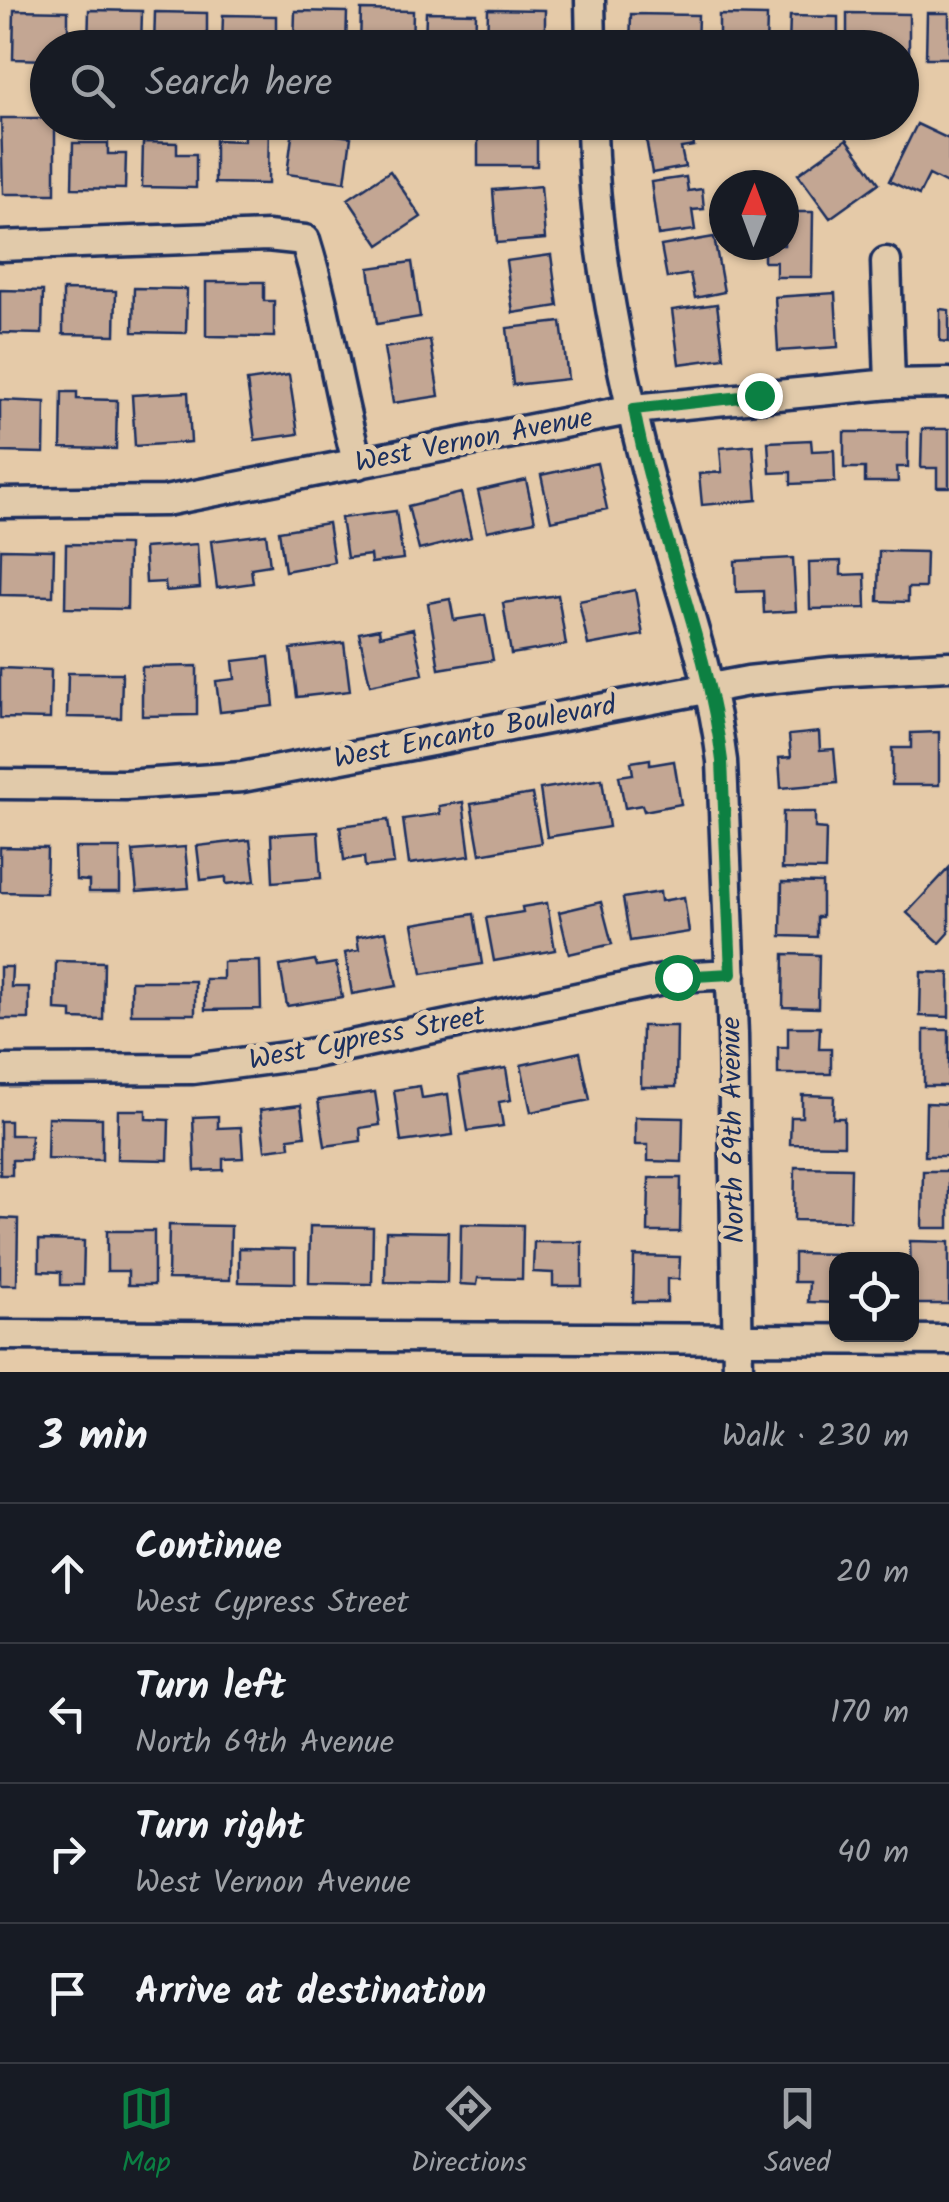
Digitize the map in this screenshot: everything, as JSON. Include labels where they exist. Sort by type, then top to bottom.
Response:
[{"type":"street","points":[[590,0],[591,30]]},
{"type":"street","name":"North 69th Avenue","points":[[594,140],[604,266],[642,452],[708,689],[722,761],[731,974],[738,1372]]},
{"type":"street","points":[[0,246],[267,236],[305,240],[358,464]]},
{"type":"street","points":[[886,262],[890,384]]},
{"type":"street","name":"West Vernon Avenue","points":[[0,502],[165,501],[634,409],[890,384],[949,383]]},
{"type":"street","name":"West Encanto Boulevard","points":[[0,784],[125,784],[242,777],[708,689],[832,672],[949,666]]},
{"type":"street","name":"West Cypress Street","points":[[0,1070],[194,1069],[309,1054],[677,977],[731,974]]},
{"type":"street","points":[[0,1335],[949,1340]]},
{"type":"building","points":[[488,9],[545,10],[545,30],[487,30]]},
{"type":"building","points":[[14,10],[68,11],[68,30],[30,30],[30,59],[13,59]]},
{"type":"building","points":[[89,10],[142,11],[141,30],[88,30]]},
{"type":"building","points":[[361,10],[413,11],[412,30],[360,30]]},
{"type":"building","points":[[295,11],[347,12],[346,30],[294,30]]},
{"type":"building","points":[[155,12],[207,13],[207,30],[154,30]]},
{"type":"building","points":[[426,12],[476,13],[476,30],[426,30]]},
{"type":"building","points":[[847,13],[909,14],[909,30],[847,30]]},
{"type":"building","points":[[927,13],[949,13],[949,58],[926,58]]},
{"type":"building","points":[[631,14],[698,15],[698,30],[631,30]]},
{"type":"building","points":[[223,15],[276,16],[276,30],[223,30]]},
{"type":"building","points":[[719,15],[767,16],[767,30],[719,30]]},
{"type":"building","points":[[790,16],[838,17],[838,30],[790,30]]},
{"type":"building","points":[[1,118],[30,118],[30,140],[55,140],[55,194],[3,194]]},
{"type":"building","points":[[919,125],[949,139],[949,185],[929,175],[919,195],[889,181],[909,140],[919,140]]},
{"type":"building","points":[[215,140],[269,140],[268,184],[215,183]]},
{"type":"building","points":[[292,140],[351,140],[345,182],[287,174]]},
{"type":"building","points":[[478,140],[537,140],[537,166],[478,166]]},
{"type":"building","points":[[646,140],[693,140],[694,146],[681,148],[685,167],[652,173]]},
{"type":"building","points":[[848,140],[879,183],[830,218],[799,173]]},
{"type":"building","points":[[143,142],[177,143],[177,154],[196,154],[196,188],[142,187]]},
{"type":"building","points":[[73,143],[108,143],[108,154],[126,154],[125,189],[72,188]]},
{"type":"building","points":[[390,171],[421,217],[379,245],[348,199]]},
{"type":"building","points":[[686,177],[688,191],[702,189],[704,209],[692,210],[695,230],[658,235],[651,182]]},
{"type":"building","points":[[541,186],[545,239],[497,243],[493,190]]},
{"type":"building","points":[[799,212],[813,212],[812,277],[776,277],[776,262],[764,262],[799,260]]},
{"type":"building","points":[[709,238],[709,260],[718,260],[724,292],[695,298],[690,274],[667,278],[661,246]]},
{"type":"building","points":[[551,255],[558,306],[513,313],[506,261]]},
{"type":"building","points":[[412,262],[420,317],[377,324],[369,268]]},
{"type":"building","points":[[206,282],[264,282],[264,301],[274,301],[274,337],[206,336]]},
{"type":"building","points":[[134,288],[187,289],[186,333],[133,332]]},
{"type":"building","points":[[0,290],[43,291],[42,334],[0,333]]},
{"type":"building","points":[[63,290],[116,291],[115,335],[63,334]]},
{"type":"building","points":[[835,293],[838,347],[778,351],[775,297]]},
{"type":"building","points":[[717,304],[724,358],[679,364],[672,310]]},
{"type":"building","points":[[940,309],[949,310],[949,342],[940,341]]},
{"type":"building","points":[[561,322],[568,379],[513,385],[507,328]]},
{"type":"building","points":[[430,340],[439,396],[393,403],[384,348]]},
{"type":"building","points":[[289,375],[298,434],[255,440],[247,381]]},
{"type":"building","points":[[62,392],[77,392],[77,399],[117,400],[116,449],[61,448]]},
{"type":"building","points":[[188,392],[191,442],[135,446],[132,395]]},
{"type":"building","points":[[0,400],[45,402],[44,453],[0,452]]},
{"type":"building","points":[[922,429],[949,429],[949,487],[937,487],[937,468],[921,468]]},
{"type":"building","points":[[844,432],[908,432],[908,467],[897,467],[898,482],[865,482],[865,468],[844,468]]},
{"type":"building","points":[[811,440],[812,451],[834,450],[835,482],[791,484],[791,472],[770,473],[768,442]]},
{"type":"building","points":[[753,445],[757,500],[702,505],[699,474],[722,472],[720,448]]},
{"type":"building","points":[[597,463],[607,509],[551,521],[541,475]]},
{"type":"building","points":[[526,480],[535,521],[487,531],[478,491]]},
{"type":"building","points":[[461,493],[471,537],[419,550],[408,506]]},
{"type":"building","points":[[396,511],[403,559],[371,563],[370,555],[347,558],[341,518]]},
{"type":"building","points":[[328,523],[334,562],[285,571],[279,531]]},
{"type":"building","points":[[266,534],[270,565],[251,568],[253,583],[217,588],[211,541]]},
{"type":"building","points":[[66,544],[128,545],[127,609],[65,608]]},
{"type":"building","points":[[197,544],[200,588],[166,591],[165,582],[146,583],[144,548]]},
{"type":"building","points":[[1,549],[54,550],[53,596],[0,595]]},
{"type":"building","points":[[879,551],[926,552],[925,588],[908,588],[908,602],[878,601]]},
{"type":"building","points":[[793,558],[796,611],[764,613],[763,591],[736,592],[735,561]]},
{"type":"building","points":[[841,561],[841,575],[865,574],[866,608],[810,609],[809,562]]},
{"type":"building","points":[[635,590],[643,635],[588,645],[579,601]]},
{"type":"building","points":[[558,595],[566,645],[511,654],[503,603]]},
{"type":"building","points":[[450,599],[454,620],[485,615],[493,660],[439,669],[428,603]]},
{"type":"building","points":[[379,629],[380,636],[413,629],[423,674],[370,685],[359,633]]},
{"type":"building","points":[[344,643],[350,691],[297,697],[291,649]]},
{"type":"building","points":[[269,657],[274,706],[220,712],[216,681],[235,679],[233,661]]},
{"type":"building","points":[[197,666],[197,715],[142,716],[142,667]]},
{"type":"building","points":[[0,668],[51,670],[50,719],[0,718]]},
{"type":"building","points":[[68,673],[122,673],[121,718],[67,717]]},
{"type":"building","points":[[819,732],[820,750],[834,749],[837,783],[781,788],[779,758],[791,757],[789,735]]},
{"type":"building","points":[[939,732],[939,785],[892,785],[892,748],[911,748],[911,733]]},
{"type":"building","points":[[650,759],[650,765],[674,761],[681,804],[644,811],[642,805],[625,808],[619,776],[633,774],[631,762]]},
{"type":"building","points":[[602,779],[609,827],[547,837],[540,789]]},
{"type":"building","points":[[532,794],[541,843],[480,854],[471,804]]},
{"type":"building","points":[[463,802],[470,856],[409,864],[403,819],[440,814],[439,806]]},
{"type":"building","points":[[783,812],[815,812],[815,828],[826,829],[825,870],[782,869]]},
{"type":"building","points":[[388,820],[394,864],[365,867],[364,857],[344,860],[340,826]]},
{"type":"building","points":[[318,832],[321,878],[273,882],[271,835]]},
{"type":"building","points":[[250,840],[255,881],[226,884],[226,877],[201,880],[197,846]]},
{"type":"building","points":[[0,847],[47,848],[46,893],[0,892]]},
{"type":"building","points":[[185,847],[189,888],[137,892],[133,851]]},
{"type":"building","points":[[75,848],[120,848],[120,892],[89,892],[89,881],[76,880]]},
{"type":"building","points":[[949,868],[949,933],[940,943],[907,913]]},
{"type":"building","points":[[782,882],[822,883],[822,917],[817,917],[817,937],[781,936]]},
{"type":"building","points":[[660,892],[661,901],[684,897],[689,932],[630,941],[623,898]]},
{"type":"building","points":[[601,902],[612,944],[569,954],[559,912]]},
{"type":"building","points":[[547,903],[555,950],[494,961],[486,918],[523,912],[522,907]]},
{"type":"building","points":[[474,914],[482,964],[422,974],[413,924]]},
{"type":"building","points":[[386,931],[397,986],[352,994],[345,953],[359,950],[357,937]]},
{"type":"building","points":[[784,954],[819,955],[818,1008],[783,1007]]},
{"type":"building","points":[[315,960],[317,966],[336,963],[342,997],[287,1006],[280,966]]},
{"type":"building","points":[[56,961],[104,962],[103,1020],[72,1019],[72,1011],[55,1010]]},
{"type":"building","points":[[260,961],[261,1009],[205,1010],[205,979],[223,979],[223,962]]},
{"type":"building","points":[[0,967],[12,967],[11,987],[29,987],[29,1019],[0,1019]]},
{"type":"building","points":[[921,972],[949,973],[949,1017],[920,1016]]},
{"type":"building","points":[[131,981],[195,981],[195,1014],[131,1014]]},
{"type":"building","points":[[642,1026],[677,1026],[676,1087],[641,1087]]},
{"type":"building","points":[[788,1027],[820,1027],[819,1049],[831,1049],[831,1074],[778,1074],[778,1047],[788,1047]]},
{"type":"building","points":[[924,1030],[949,1030],[949,1086],[924,1086]]},
{"type":"building","points":[[580,1052],[590,1100],[531,1112],[521,1065]]},
{"type":"building","points":[[506,1068],[511,1100],[499,1102],[503,1126],[468,1131],[459,1076]]},
{"type":"building","points":[[420,1086],[422,1098],[448,1094],[453,1135],[401,1142],[394,1090]]},
{"type":"building","points":[[375,1092],[380,1125],[360,1128],[361,1141],[325,1146],[318,1100]]},
{"type":"building","points":[[802,1095],[834,1096],[833,1118],[844,1118],[844,1145],[790,1144],[791,1117],[802,1117]]},
{"type":"building","points":[[926,1103],[949,1104],[949,1156],[925,1156]]},
{"type":"building","points":[[301,1105],[305,1136],[289,1138],[290,1147],[265,1150],[260,1110]]},
{"type":"building","points":[[118,1110],[146,1110],[146,1119],[169,1120],[168,1160],[117,1159]]},
{"type":"building","points":[[218,1116],[218,1128],[241,1127],[243,1158],[223,1159],[223,1170],[195,1171],[193,1117]]},
{"type":"building","points":[[48,1117],[102,1118],[102,1160],[47,1159]]},
{"type":"building","points":[[635,1117],[683,1118],[682,1162],[648,1161],[648,1145],[635,1145]]},
{"type":"building","points":[[0,1121],[10,1121],[10,1135],[31,1135],[30,1160],[12,1160],[12,1175],[0,1175]]},
{"type":"building","points":[[795,1167],[851,1168],[850,1221],[794,1220]]},
{"type":"building","points":[[923,1171],[949,1171],[949,1228],[922,1228]]},
{"type":"building","points":[[649,1178],[681,1178],[680,1232],[648,1232]]},
{"type":"building","points":[[0,1218],[18,1219],[17,1285],[0,1285]]},
{"type":"building","points":[[461,1224],[523,1225],[522,1279],[478,1278],[477,1285],[460,1284]]},
{"type":"building","points":[[169,1225],[231,1226],[230,1280],[168,1279]]},
{"type":"building","points":[[310,1226],[373,1227],[372,1284],[309,1283]]},
{"type":"building","points":[[107,1231],[154,1231],[154,1285],[128,1285],[128,1271],[107,1271]]},
{"type":"building","points":[[386,1231],[448,1232],[447,1283],[385,1282]]},
{"type":"building","points":[[39,1240],[84,1241],[83,1285],[61,1285],[61,1272],[39,1271]]},
{"type":"building","points":[[910,1241],[949,1242],[949,1304],[919,1304],[919,1252],[910,1252]]},
{"type":"building","points":[[534,1242],[582,1242],[582,1286],[553,1286],[553,1273],[533,1272]]},
{"type":"building","points":[[239,1248],[295,1249],[295,1283],[239,1282]]},
{"type":"building","points":[[794,1253],[829,1254],[829,1303],[808,1302],[809,1282],[794,1282]]},
{"type":"building","points":[[634,1256],[680,1257],[679,1279],[667,1279],[667,1302],[633,1302]]},
{"type":"route","points":[[677,977],[731,974],[722,761],[701,652],[642,452],[634,409],[759,395]]}]
